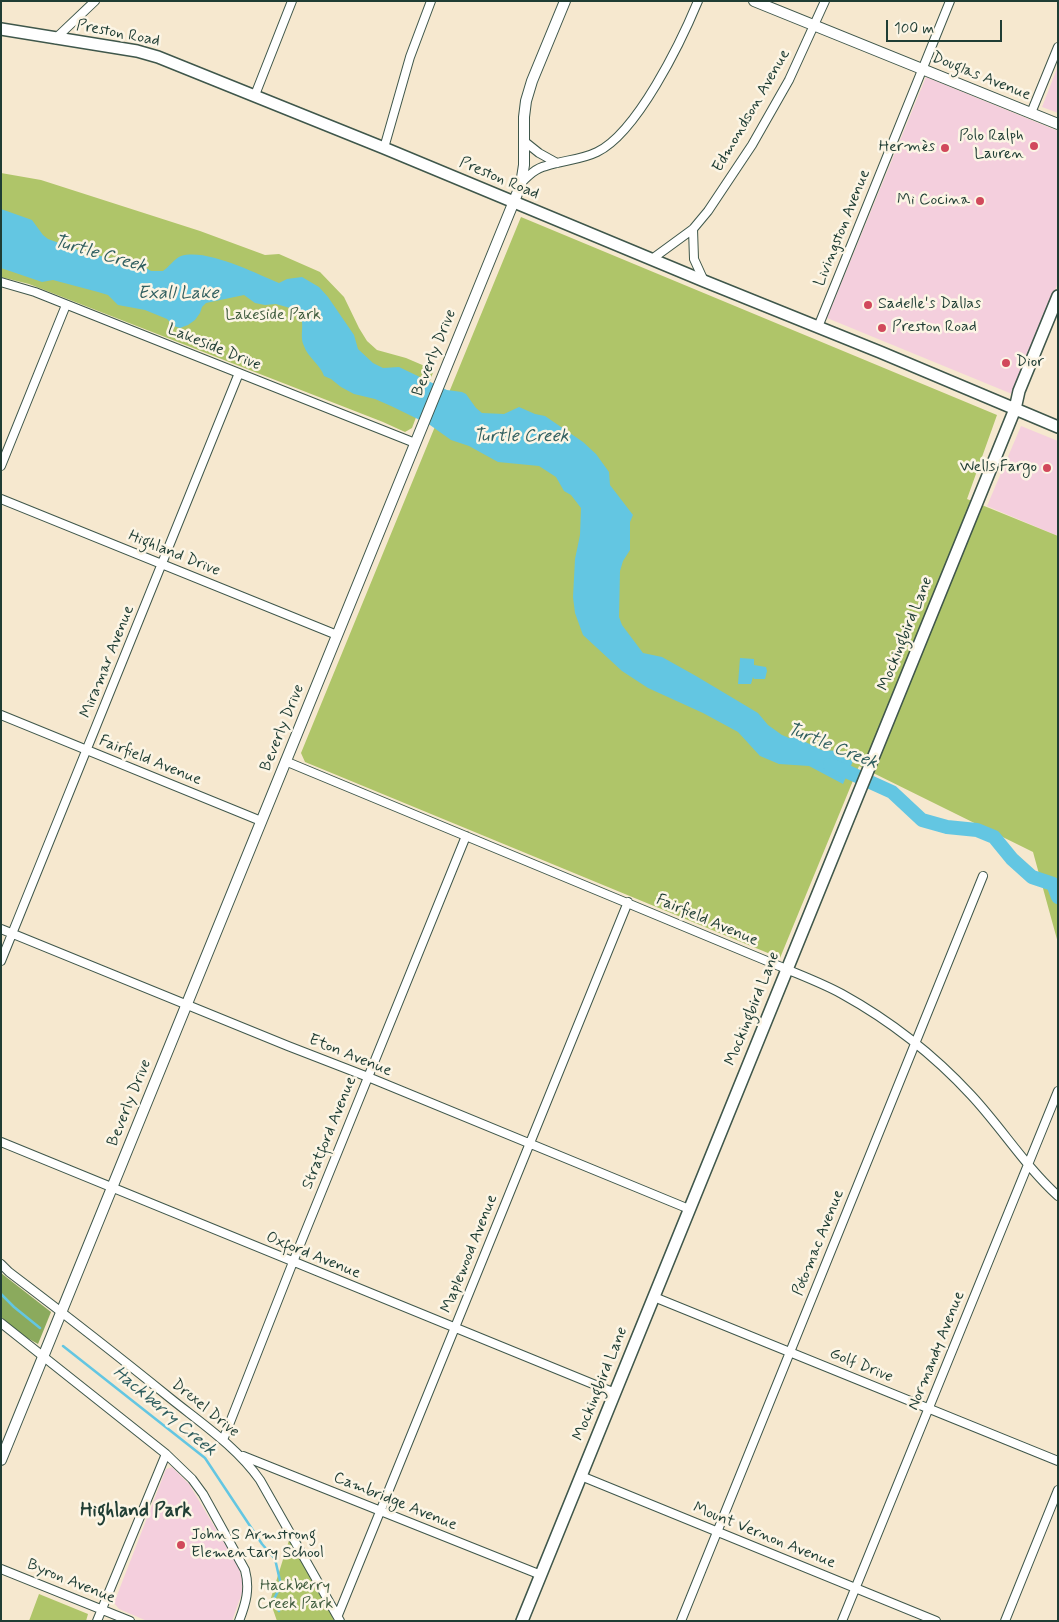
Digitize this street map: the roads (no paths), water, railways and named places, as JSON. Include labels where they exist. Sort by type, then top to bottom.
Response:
[{"type":"main road","name":"Preston Road","points":[[1,29],[137,51],[158,57],[384,148],[1058,427]]},
{"type":"main road","name":"Mockingbird Lane","points":[[522,1621],[1015,409],[1026,394],[1057,304]]},
{"type":"street","points":[[55,39],[95,1]]},
{"type":"street","points":[[255,95],[292,1]]},
{"type":"street","points":[[384,148],[410,57],[431,1]]},
{"type":"street","name":"Beverly Drive","points":[[1,1460],[521,184],[524,165],[526,101],[532,81],[565,1]]},
{"type":"street","points":[[521,184],[538,169],[598,152],[610,144],[628,125],[660,78],[698,1]]},
{"type":"street","name":"Douglas Avenue","points":[[754,1],[1058,124]]},
{"type":"street","name":"Edmondson Avenue","points":[[652,259],[693,230],[708,211],[752,145],[789,80],[825,1]]},
{"type":"street","name":"Livingston Avenue","points":[[818,327],[950,1]]},
{"type":"street","points":[[1031,113],[1058,47]]},
{"type":"street","points":[[524,141],[557,164]]},
{"type":"street","points":[[693,230],[694,258],[704,281]]},
{"type":"street","name":"Lakeside Drive","points":[[1,282],[66,305],[415,443]]},
{"type":"street","points":[[1,466],[66,305]]},
{"type":"street","name":"Miramar Avenue","points":[[1,961],[239,373]]},
{"type":"street","name":"Highland Drive","points":[[1,499],[337,635]]},
{"type":"street","name":"Fairfield Avenue","points":[[1,716],[262,821]]},
{"type":"street","name":"Fairfield Avenue","points":[[285,761],[628,902],[817,982],[856,1002],[891,1025],[950,1073],[970,1094],[1045,1184],[1058,1196]]},
{"type":"street","name":"Stratford Avenue","points":[[223,1440],[466,836]]},
{"type":"street","name":"Potomac Avenue","points":[[681,1621],[983,876]]},
{"type":"street","name":"Maplewood Avenue","points":[[339,1618],[380,1511],[628,902]]},
{"type":"street","name":"Eton Avenue","points":[[1,929],[689,1209]]},
{"type":"street","name":"Normandy Avenue","points":[[842,1621],[1058,1091]]},
{"type":"street","name":"Oxford Avenue","points":[[1,1142],[615,1393]]},
{"type":"street","name":"Drexel Drive","points":[[1,1264],[223,1440],[239,1455],[260,1480],[339,1618]]},
{"type":"street","name":"Golf Drive","points":[[654,1297],[1058,1461]]},
{"type":"street","points":[[1,1323],[166,1454],[192,1479],[203,1494],[245,1570],[248,1593],[239,1621]]},
{"type":"street","points":[[97,1621],[166,1454]]},
{"type":"street","name":"Cambridge Avenue","points":[[239,1455],[540,1576]]},
{"type":"street","name":"Mount Vernon Avenue","points":[[581,1476],[936,1621]]},
{"type":"street","points":[[1005,1621],[1058,1490]]},
{"type":"street","name":"Byron Avenue","points":[[1,1568],[130,1621]]},
{"type":"water","name":"Exall Lake","points":[[1,209],[32,220],[48,239],[84,252],[109,258],[121,257],[126,260],[135,261],[151,271],[163,271],[178,257],[191,254],[217,258],[279,283],[287,279],[302,277],[319,287],[328,297],[354,335],[358,349],[373,363],[383,368],[399,367],[447,390],[462,392],[466,394],[482,413],[504,414],[519,407],[545,416],[583,442],[596,454],[609,472],[610,485],[633,515],[630,522],[630,550],[623,561],[620,571],[619,617],[622,625],[643,653],[662,657],[696,676],[758,713],[768,725],[782,735],[789,738],[795,737],[822,750],[838,751],[847,760],[854,759],[843,784],[809,766],[779,764],[760,756],[738,732],[703,713],[648,688],[622,671],[583,635],[575,613],[573,597],[581,508],[571,495],[564,491],[556,477],[539,466],[498,462],[469,446],[451,440],[430,425],[391,406],[375,399],[354,394],[341,387],[324,376],[308,354],[302,340],[302,322],[297,310],[276,304],[265,305],[255,303],[244,295],[206,303],[195,320],[180,328],[174,326],[167,319],[145,310],[118,305],[108,295],[53,280],[42,282],[1,268]]},
{"type":"water","points":[[740,658],[754,659],[754,665],[766,667],[765,679],[754,679],[753,677],[751,684],[738,684]]},
{"type":"waterway","name":"Turtle Creek","points":[[830,765],[892,792],[922,820],[947,827],[977,830],[994,837],[1012,859],[1032,877],[1053,884],[1058,897]]},
{"type":"waterway","name":"Turtle Creek","points":[[1053,884],[1058,883]]},
{"type":"waterway","name":"Hackberry Creek","points":[[1,1294],[40,1328]]},
{"type":"waterway","name":"Hackberry Creek","points":[[63,1346],[205,1458],[262,1544],[275,1559],[281,1585],[273,1601],[279,1611]]},
{"type":"place","name":"Polo Ralph Lauren","points":[[1034,146]]},
{"type":"place","name":"Hermès","points":[[945,148]]},
{"type":"place","name":"Mi Cocina","points":[[980,201]]},
{"type":"place","name":"Sadelle's Dallas","points":[[868,305]]},
{"type":"place","name":"Preston Road","points":[[882,328]]},
{"type":"place","name":"Dior","points":[[1006,363]]},
{"type":"place","name":"Wells Fargo","points":[[1047,468]]},
{"type":"place","name":"John S Armstrong Elementary School","points":[[181,1545]]},
{"type":"district","name":"Highland Park","points":[[136,1512]]},
{"type":"park label","name":"Lakeside Park","points":[[273,316]]},
{"type":"park label","name":"Hackberry Creek Park","points":[[295,1596]]}]
